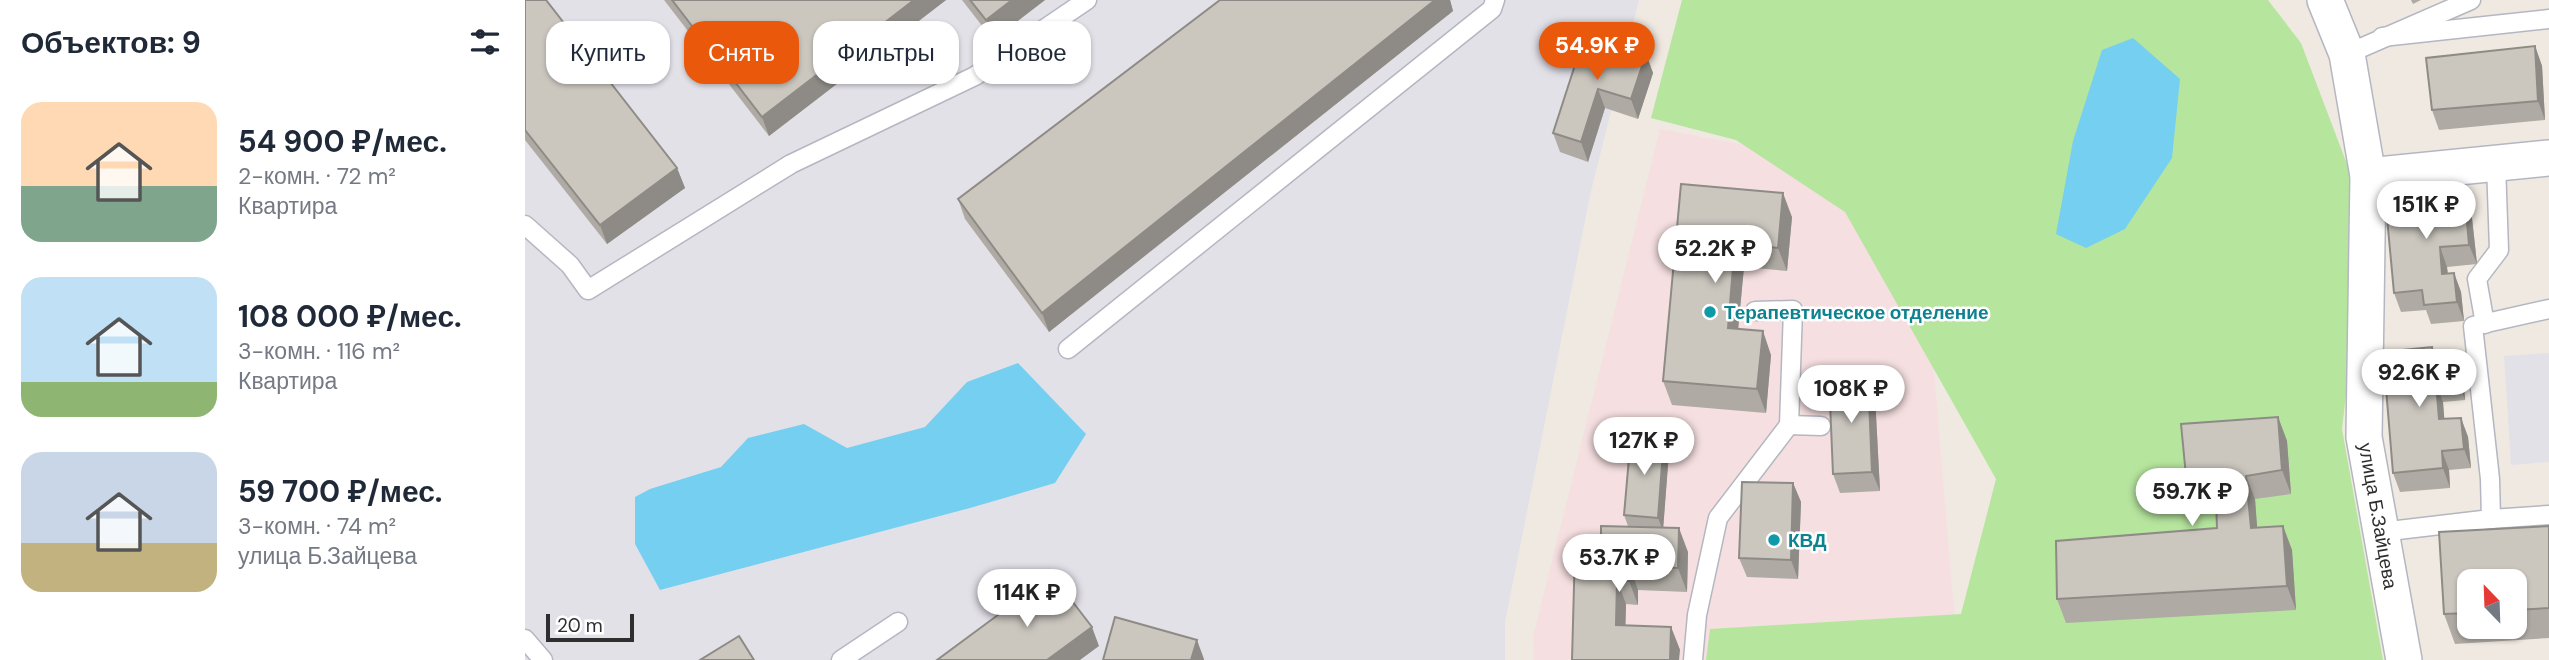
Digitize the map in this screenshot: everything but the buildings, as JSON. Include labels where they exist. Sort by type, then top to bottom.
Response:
[{"type":"street","name":"улица Б.Зайцева","points":[[2325,0],[2347,54],[2368,176],[2364,436],[2404,660]]},
{"type":"street","points":[[2368,176],[2549,158]]},
{"type":"lane","points":[[525,225],[570,265],[589,290],[791,164],[975,76],[1087,0]]},
{"type":"lane","points":[[1068,349],[1492,9],[1495,0]]},
{"type":"lane","points":[[2347,54],[2470,0]]},
{"type":"lane","points":[[2382,37],[2549,19]]},
{"type":"lane","points":[[2485,324],[2477,279],[2499,250],[2496,164]]},
{"type":"lane","points":[[2491,519],[2490,479],[2473,326],[2549,309]]},
{"type":"lane","points":[[1693,660],[1697,615],[1718,518],[1789,425],[1793,310],[1755,311]]},
{"type":"lane","points":[[1789,425],[1821,426]]},
{"type":"lane","points":[[2381,532],[2549,515]]},
{"type":"lane","points":[[841,660],[898,622]]},
{"type":"lane","points":[[525,639],[543,660]]},
{"type":"shaded area","points":[[525,0],[1639,0],[1591,191],[1505,622],[1505,660],[525,660]]},
{"type":"shaded area","points":[[1660,129],[1918,178],[1958,660],[1534,660],[1533,637]]},
{"type":"shaded area","points":[[2549,353],[2549,462],[2511,465],[2504,356]]},
{"type":"green space","points":[[1682,0],[2268,0],[2301,43],[2353,180],[2351,351],[2342,429],[2383,660],[1706,660],[1710,629],[1961,614],[1996,479],[1845,212],[1736,140],[1651,118]]},
{"type":"water","points":[[2133,38],[2180,79],[2172,158],[2125,229],[2086,248],[2056,234],[2073,141],[2102,50]]},
{"type":"water","points":[[1018,363],[1086,434],[1055,483],[660,590],[635,544],[635,497],[650,489],[721,467],[748,438],[804,424],[847,448],[925,427],[967,382]]},
{"type":"place","name":"Терапевтическое отделение","points":[[1710,312]]},
{"type":"place","name":"КВД","points":[[1774,540]]}]
